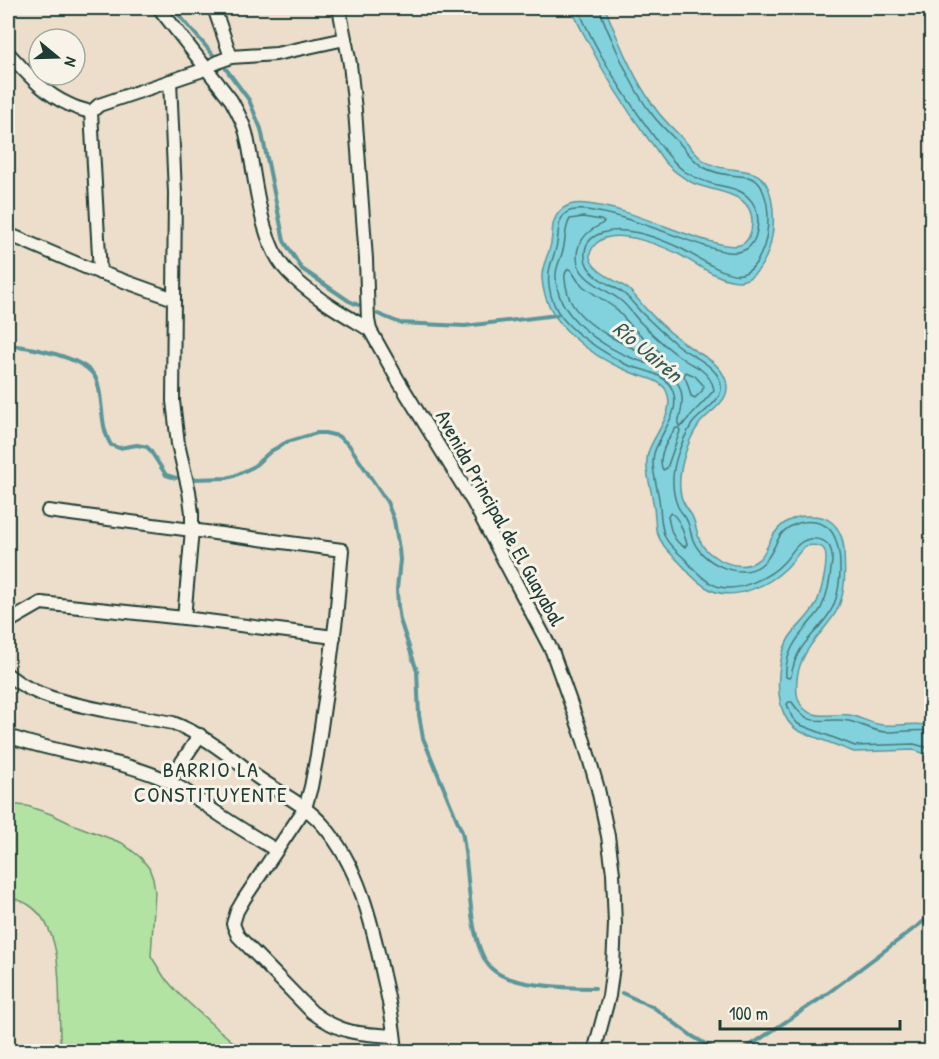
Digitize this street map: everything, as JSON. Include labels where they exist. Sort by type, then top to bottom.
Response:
[{"type":"street","points":[[159,8],[231,100],[245,131],[264,223],[277,258],[287,272],[315,295],[370,330]]},
{"type":"street","points":[[214,8],[231,57]]},
{"type":"street","name":"Avenida Principal de El Guayabal","points":[[339,8],[350,64],[355,110],[370,330],[472,502],[552,651],[584,741],[598,789],[608,836],[615,898],[615,925],[610,986],[594,1052]]},
{"type":"street","points":[[91,112],[99,105],[200,71],[231,57],[276,54],[345,39]]},
{"type":"street","points":[[8,53],[37,84],[51,95],[67,104],[91,112]]},
{"type":"street","points":[[170,81],[175,193],[173,410],[192,513],[184,618]]},
{"type":"street","points":[[91,112],[100,273]]},
{"type":"street","points":[[8,225],[20,239]]},
{"type":"street","points":[[8,234],[100,273],[174,299]]},
{"type":"street","points":[[48,511],[342,550],[334,637],[317,755],[305,808],[237,911],[233,924],[235,931],[312,1012],[322,1019],[342,1030],[375,1035],[394,1035]]},
{"type":"street","points":[[8,622],[41,603],[334,637]]},
{"type":"street","points":[[8,675],[44,696],[173,723],[200,735],[271,787],[305,808],[322,824],[344,855],[358,884],[374,932],[388,995],[396,1052]]},
{"type":"street","points":[[169,782],[200,735]]},
{"type":"street","points":[[8,736],[140,770],[169,782],[190,793],[276,850]]},
{"type":"green space","points":[[8,804],[27,806],[51,814],[122,843],[140,857],[149,868],[155,892],[151,956],[164,977],[179,994],[244,1051],[61,1051],[58,972],[51,933],[42,917],[29,905],[8,897]]},
{"type":"water","name":"Río Uairén","points":[[572,8],[605,8],[633,72],[662,117],[703,160],[723,168],[753,173],[761,177],[771,197],[773,225],[768,252],[757,271],[744,280],[725,278],[664,248],[642,240],[619,236],[601,240],[593,247],[590,255],[595,267],[627,288],[663,326],[712,362],[725,378],[727,392],[716,408],[695,430],[681,468],[681,496],[693,517],[700,541],[709,553],[724,562],[748,565],[761,558],[778,529],[792,519],[804,516],[818,517],[833,524],[841,535],[844,548],[844,587],[835,614],[811,645],[799,667],[797,694],[801,706],[817,715],[849,715],[883,725],[931,726],[931,756],[914,750],[854,752],[799,731],[790,724],[784,714],[780,701],[779,674],[784,648],[817,602],[826,566],[823,548],[817,545],[805,546],[777,576],[750,590],[730,594],[711,590],[699,583],[667,550],[658,536],[647,472],[647,459],[651,445],[667,414],[669,398],[663,386],[655,381],[615,366],[586,348],[572,336],[551,310],[542,278],[553,225],[558,214],[565,207],[587,204],[617,210],[708,241],[736,246],[743,244],[749,237],[752,226],[751,212],[739,198],[691,182],[665,162],[608,79]]},
{"type":"waterway","points":[[173,8],[215,57]]},
{"type":"waterway","points":[[226,69],[249,100],[261,129],[284,241],[302,269],[358,305]]},
{"type":"waterway","points":[[378,314],[400,323],[465,326],[557,315]]},
{"type":"waterway","points":[[8,345],[61,356],[88,369],[98,384],[104,425],[111,445],[119,448],[137,445],[147,447],[166,475],[176,478]]},
{"type":"waterway","points":[[194,479],[234,476],[253,467],[271,451],[287,442],[317,433],[338,436],[349,445],[387,502],[394,520],[400,560],[398,607],[417,671],[419,715],[423,738],[462,832],[474,925],[484,958],[492,969],[513,980],[571,988],[595,988]]},
{"type":"waterway","points":[[737,1052],[824,996],[932,915]]},
{"type":"waterway","points":[[622,993],[653,1007],[692,1036],[719,1052]]},
{"type":"district","name":"BARRIO LA CONSTITUYENTE","points":[[211,782]]}]
